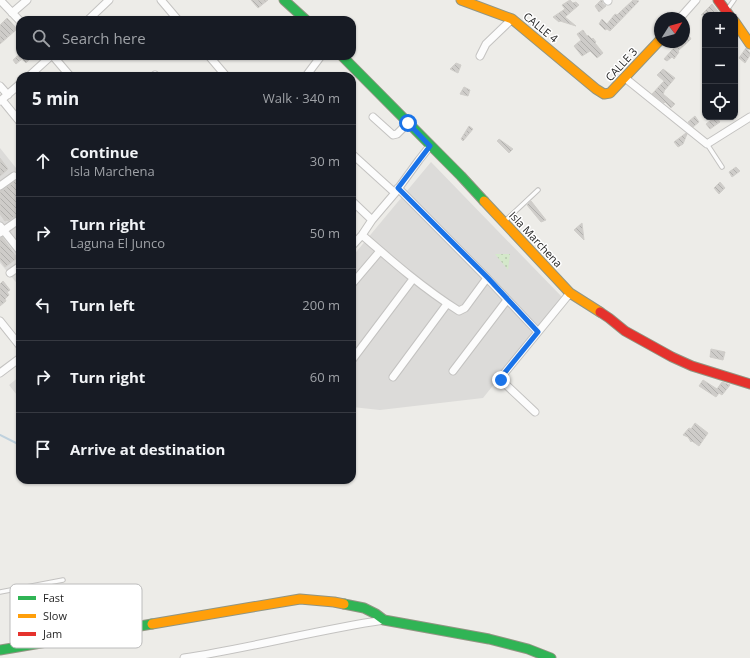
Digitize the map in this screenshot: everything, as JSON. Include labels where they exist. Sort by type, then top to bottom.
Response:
[{"type":"street","points":[[0,0],[16,18]]},
{"type":"street","points":[[12,13],[27,0]]},
{"type":"street","points":[[92,16],[108,0]]},
{"type":"street","points":[[161,0],[175,16]]},
{"type":"street","name":"CALLE 4","points":[[462,0],[512,19],[596,89]]},
{"type":"street","points":[[685,12],[696,0]]},
{"type":"street","points":[[718,0],[727,12]]},
{"type":"street","points":[[287,1],[302,16]]},
{"type":"street","points":[[480,56],[486,44],[512,19]]},
{"type":"street","points":[[738,26],[750,44]]},
{"type":"street","name":"CALLE 3","points":[[596,89],[604,94],[609,94],[654,47]]},
{"type":"street","points":[[33,72],[47,60]]},
{"type":"street","points":[[56,60],[66,72]]},
{"type":"street","points":[[212,60],[223,72]]},
{"type":"street","points":[[309,72],[318,60]]},
{"type":"street","name":"Isla Marchena","points":[[346,60],[461,176],[570,293],[609,318],[625,331],[672,357],[692,366],[750,384]]},
{"type":"street","points":[[625,78],[707,144],[750,117]]},
{"type":"street","points":[[0,86],[8,95]]},
{"type":"street","points":[[16,88],[1,100],[16,117]]},
{"type":"street","points":[[373,117],[393,135],[397,134],[408,123]]},
{"type":"street","points":[[356,242],[430,146]]},
{"type":"street","points":[[356,157],[397,190],[488,278],[538,332]]},
{"type":"street","points":[[0,186],[14,176]]},
{"type":"street","points":[[356,205],[372,220]]},
{"type":"street","points":[[16,221],[1,230],[16,247]]},
{"type":"street","points":[[362,235],[413,279],[459,311],[465,308],[488,278]]},
{"type":"street","points":[[356,279],[380,251]]},
{"type":"street","points":[[10,273],[16,269]]},
{"type":"street","points":[[356,355],[413,279]]},
{"type":"street","points":[[535,412],[501,380],[502,376],[570,293]]},
{"type":"street","points":[[453,371],[507,300]]},
{"type":"street","points":[[393,377],[447,304]]},
{"type":"street","points":[[0,321],[16,341]]},
{"type":"street","points":[[0,373],[16,361]]},
{"type":"street","points":[[142,626],[300,599],[334,602],[364,608],[384,620]]},
{"type":"street","points":[[184,658],[350,625],[384,620],[467,634],[508,643],[533,650],[551,658]]},
{"type":"street","points":[[0,650],[12,648]]},
{"type":"lane","points":[[728,12],[734,0]]},
{"type":"lane","points":[[707,144],[722,167]]},
{"type":"lane","points":[[504,222],[538,190]]},
{"type":"lane","points":[[42,584],[63,580]]},
{"type":"lane","points":[[0,592],[10,590]]},
{"type":"shaded area","points":[[0,148],[16,168],[16,282],[0,263]]},
{"type":"shaded area","points":[[431,162],[563,298],[483,398],[380,410],[356,407],[356,252]]},
{"type":"shaded area","points":[[16,379],[16,394],[9,385]]},
{"type":"green space","points":[[495,254],[510,254],[508,270]]},
{"type":"building","points":[[251,0],[268,0],[258,8]]},
{"type":"building","points":[[570,0],[579,5],[565,17],[576,26],[560,21],[559,22],[553,17],[565,9],[562,5]]},
{"type":"building","points":[[601,0],[606,6],[599,12],[595,6]]},
{"type":"building","points":[[633,0],[639,1],[610,31],[607,29],[605,30],[599,24],[602,19],[607,24],[615,14],[617,15]]},
{"type":"building","points":[[712,4],[719,12],[704,12]]},
{"type":"building","points":[[7,18],[16,30],[0,44],[0,25]]},
{"type":"building","points":[[583,30],[587,36],[588,35],[592,39],[593,38],[603,53],[597,58],[590,51],[582,56],[574,46],[581,40],[577,34]]},
{"type":"building","points":[[674,48],[681,48],[674,59],[672,57],[667,61],[664,59]]},
{"type":"building","points":[[746,48],[750,55],[745,63],[739,58]]},
{"type":"building","points":[[16,57],[16,60],[21,60],[16,64],[13,60]]},
{"type":"building","points":[[456,63],[461,65],[458,73],[450,69]]},
{"type":"building","points":[[663,69],[675,78],[663,94],[675,104],[671,108],[665,102],[664,103],[652,94],[664,81],[657,75]]},
{"type":"building","points":[[464,87],[470,90],[468,96],[460,94]]},
{"type":"building","points":[[695,116],[699,122],[693,127],[688,122]]},
{"type":"building","points":[[711,120],[718,120],[720,122],[710,129],[706,124]]},
{"type":"building","points":[[469,126],[473,129],[463,141],[461,139]]},
{"type":"building","points":[[686,133],[687,134],[683,144],[678,147],[674,142]]},
{"type":"building","points":[[499,139],[513,149],[509,153],[497,141]]},
{"type":"building","points":[[0,158],[8,169],[0,176]]},
{"type":"building","points":[[736,167],[740,171],[732,177],[729,172]]},
{"type":"building","points":[[16,180],[16,216],[8,221],[5,221],[0,214],[0,191]]},
{"type":"building","points":[[720,182],[725,188],[719,194],[714,188]]},
{"type":"building","points":[[531,201],[546,220],[541,222],[527,205]]},
{"type":"building","points":[[582,223],[584,240],[574,230]]},
{"type":"building","points":[[2,237],[16,257],[16,259],[5,267],[0,260],[0,238]]},
{"type":"building","points":[[3,281],[10,290],[7,292],[9,295],[5,299],[6,301],[0,306],[0,284]]},
{"type":"building","points":[[711,349],[725,352],[723,360],[710,357]]},
{"type":"building","points":[[703,380],[717,389],[722,382],[730,385],[722,395],[719,393],[716,397],[699,386]]},
{"type":"building","points":[[695,423],[708,433],[699,446],[692,441],[691,442],[688,437],[683,435],[689,428],[691,429]]},
{"type":"waterway","points":[[0,435],[16,443]]},
{"type":"traffic: fast","points":[[284,0],[302,16]]},
{"type":"traffic: fast","points":[[346,60],[484,201]]},
{"type":"traffic: fast","points":[[344,604],[364,608],[384,620],[489,639],[528,649],[551,658]]},
{"type":"traffic: fast","points":[[142,626],[152,624]]},
{"type":"traffic: fast","points":[[0,650],[12,648]]},
{"type":"traffic: slow","points":[[461,0],[512,19],[604,94],[610,93],[654,46]]},
{"type":"traffic: slow","points":[[738,26],[750,44]]},
{"type":"traffic: slow","points":[[484,201],[570,293],[600,312]]},
{"type":"traffic: slow","points":[[152,624],[300,599],[344,604]]},
{"type":"traffic: jam","points":[[718,0],[727,12]]},
{"type":"traffic: jam","points":[[600,312],[625,331],[672,357],[692,366],[750,384]]},
{"type":"route","points":[[408,123],[430,146],[398,188],[488,278],[538,332],[502,376],[501,380]]}]
